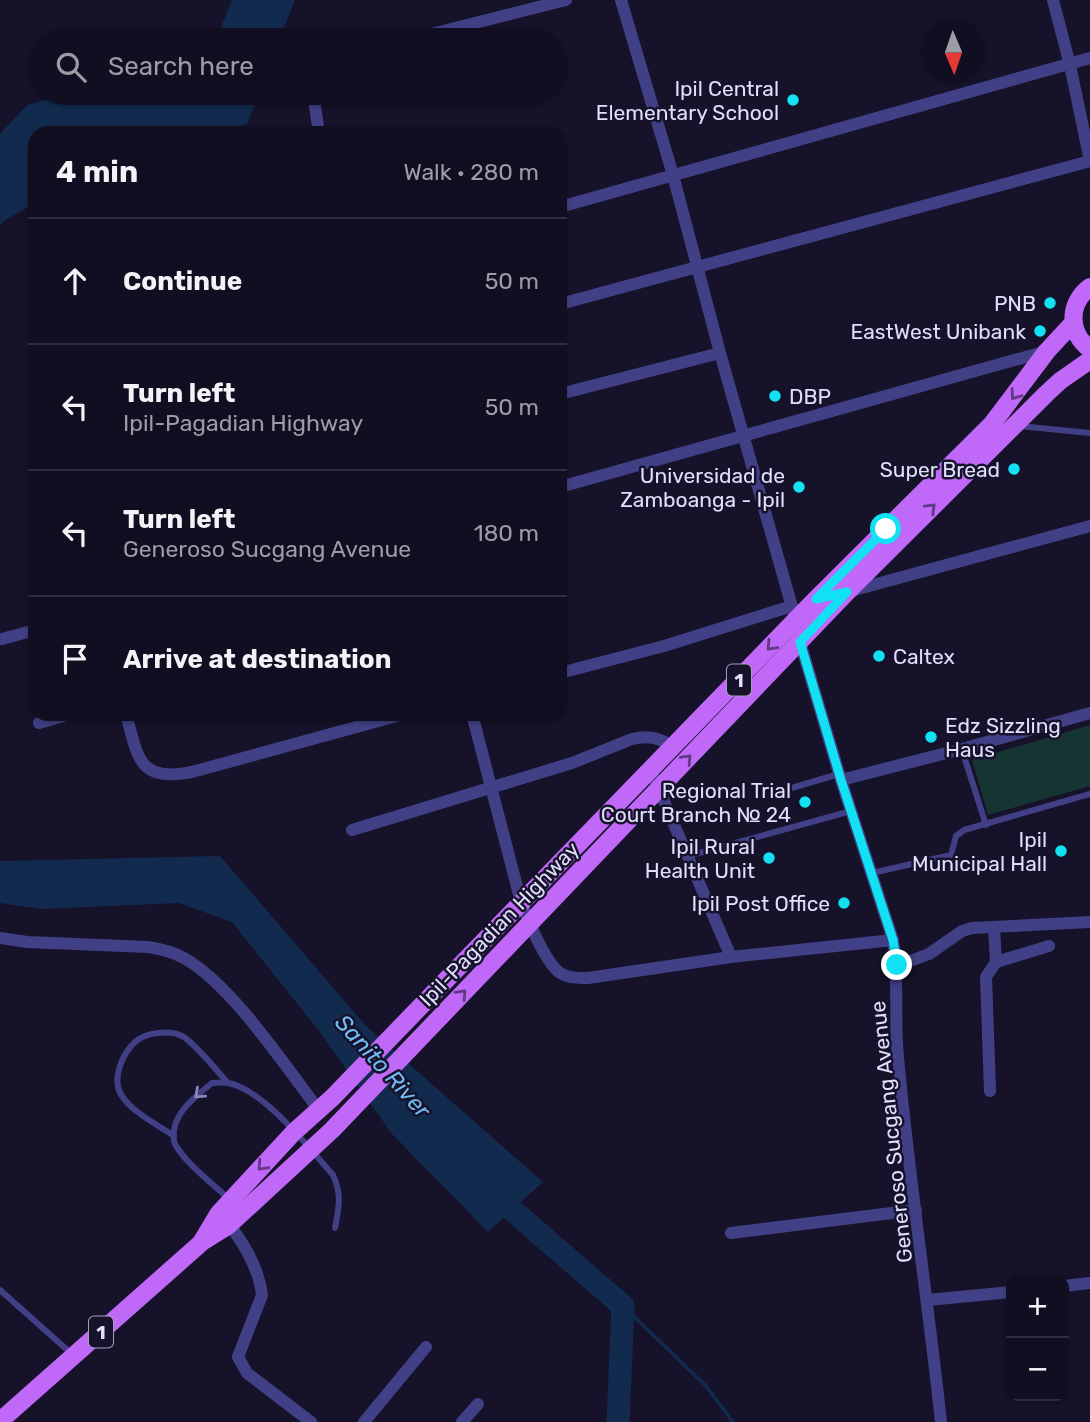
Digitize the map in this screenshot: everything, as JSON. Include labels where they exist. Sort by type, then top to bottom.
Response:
[{"type":"main road","name":"1","points":[[230,1212],[294,1132],[399,1031],[521,902],[651,771],[794,613],[816,599],[964,463],[1047,351],[1073,323],[1076,302],[1090,287]]},
{"type":"main road","points":[[1073,323],[1077,336],[1090,349]]},
{"type":"main road","name":"Ipil-Pagadian Highway","points":[[74,1356],[201,1243],[230,1212],[310,1149],[345,1115],[800,642],[964,463],[1014,426],[1060,381],[1090,360]]},
{"type":"main road","name":"1","points":[[0,1420],[74,1356]]},
{"type":"street","points":[[455,28],[566,0]]},
{"type":"street","points":[[567,671],[794,613],[673,175],[621,0]]},
{"type":"street","points":[[567,302],[1090,161],[1053,0]]},
{"type":"street","points":[[567,205],[1090,58]]},
{"type":"street","points":[[315,105],[318,126]]},
{"type":"street","points":[[567,485],[1047,351]]},
{"type":"street","points":[[567,392],[720,353]]},
{"type":"street","points":[[816,599],[1090,526]]},
{"type":"street","points":[[2,639],[28,632]]},
{"type":"street","name":"Generoso Sucgang Avenue","points":[[800,642],[893,940],[897,965],[898,1057],[941,1422]]},
{"type":"street","points":[[840,777],[962,749],[1090,713]]},
{"type":"street","points":[[39,723],[46,721]]},
{"type":"street","points":[[128,721],[143,763],[156,774],[167,775],[192,772],[378,721]]},
{"type":"street","points":[[474,721],[521,902],[529,924],[558,971],[578,978],[731,957],[893,940]]},
{"type":"street","points":[[352,830],[572,763],[632,739],[659,738],[674,747]]},
{"type":"street","points":[[651,771],[731,957]]},
{"type":"street","points":[[897,965],[938,949],[962,931],[972,928],[1090,922]]},
{"type":"street","points":[[990,1091],[985,987],[986,977],[996,962],[993,927]]},
{"type":"street","points":[[0,938],[27,942],[148,947],[167,950],[185,958],[216,984],[325,1104]]},
{"type":"street","points":[[996,962],[1049,946]]},
{"type":"street","points":[[731,1233],[916,1210]]},
{"type":"street","points":[[230,1212],[258,1273],[262,1295],[239,1357],[241,1365],[247,1373],[311,1422]]},
{"type":"street","points":[[1069,1285],[1090,1283]]},
{"type":"street","points":[[928,1300],[1006,1292]]},
{"type":"street","points":[[364,1422],[426,1347]]},
{"type":"street","points":[[463,1422],[478,1404]]},
{"type":"lane","points":[[1014,426],[1090,433]]},
{"type":"lane","points":[[962,749],[986,825]]},
{"type":"lane","points":[[778,792],[840,777]]},
{"type":"lane","points":[[872,873],[951,855],[954,841],[960,833],[1090,794]]},
{"type":"lane","points":[[688,856],[851,811]]},
{"type":"lane","points":[[174,1136],[141,1114],[121,1096],[118,1071],[136,1041],[154,1034],[172,1033],[184,1037],[228,1083]]},
{"type":"lane","points":[[230,1212],[174,1142],[178,1117],[190,1102],[212,1083],[228,1083],[245,1090],[269,1107],[333,1175],[339,1188],[340,1200],[334,1228]]},
{"type":"lane","points":[[0,1290],[74,1356]]},
{"type":"green space","points":[[1090,725],[1090,786],[988,815],[972,760]]},
{"type":"water","points":[[232,0],[295,0],[284,28],[221,28]]},
{"type":"water","points":[[27,105],[254,105],[247,124],[241,126],[28,126],[28,207],[0,226],[0,134]]},
{"type":"water","points":[[220,856],[366,1026],[543,1182],[488,1232],[392,1134],[319,1031],[232,922],[179,903],[40,909],[0,903],[0,861]]},
{"type":"waterway","name":"Sanito River","points":[[491,1186],[512,1210],[623,1306],[618,1422]]},
{"type":"waterway","points":[[623,1306],[706,1386],[733,1422]]},
{"type":"place","name":"Ipil Central Elementary School","points":[[793,100]]},
{"type":"place","name":"PNB","points":[[1050,303]]},
{"type":"place","name":"EastWest Unibank","points":[[1040,331]]},
{"type":"place","name":"DBP","points":[[775,396]]},
{"type":"place","name":"Super Bread","points":[[1014,469]]},
{"type":"place","name":"Universidad de Zamboanga - Ipil","points":[[799,487]]},
{"type":"place","name":"Caltex","points":[[879,656]]},
{"type":"place","name":"Edz Sizzling Haus","points":[[931,737]]},
{"type":"place","name":"Regional Trial Court Branch № 24","points":[[805,802]]},
{"type":"place","name":"Ipil Municipal Hall","points":[[1061,851]]},
{"type":"place","name":"Ipil Rural Health Unit","points":[[769,858]]},
{"type":"place","name":"Ipil Post Office","points":[[844,903]]},
{"type":"route","points":[[886,529],[816,599],[847,592],[800,642],[893,940],[897,965]]}]
